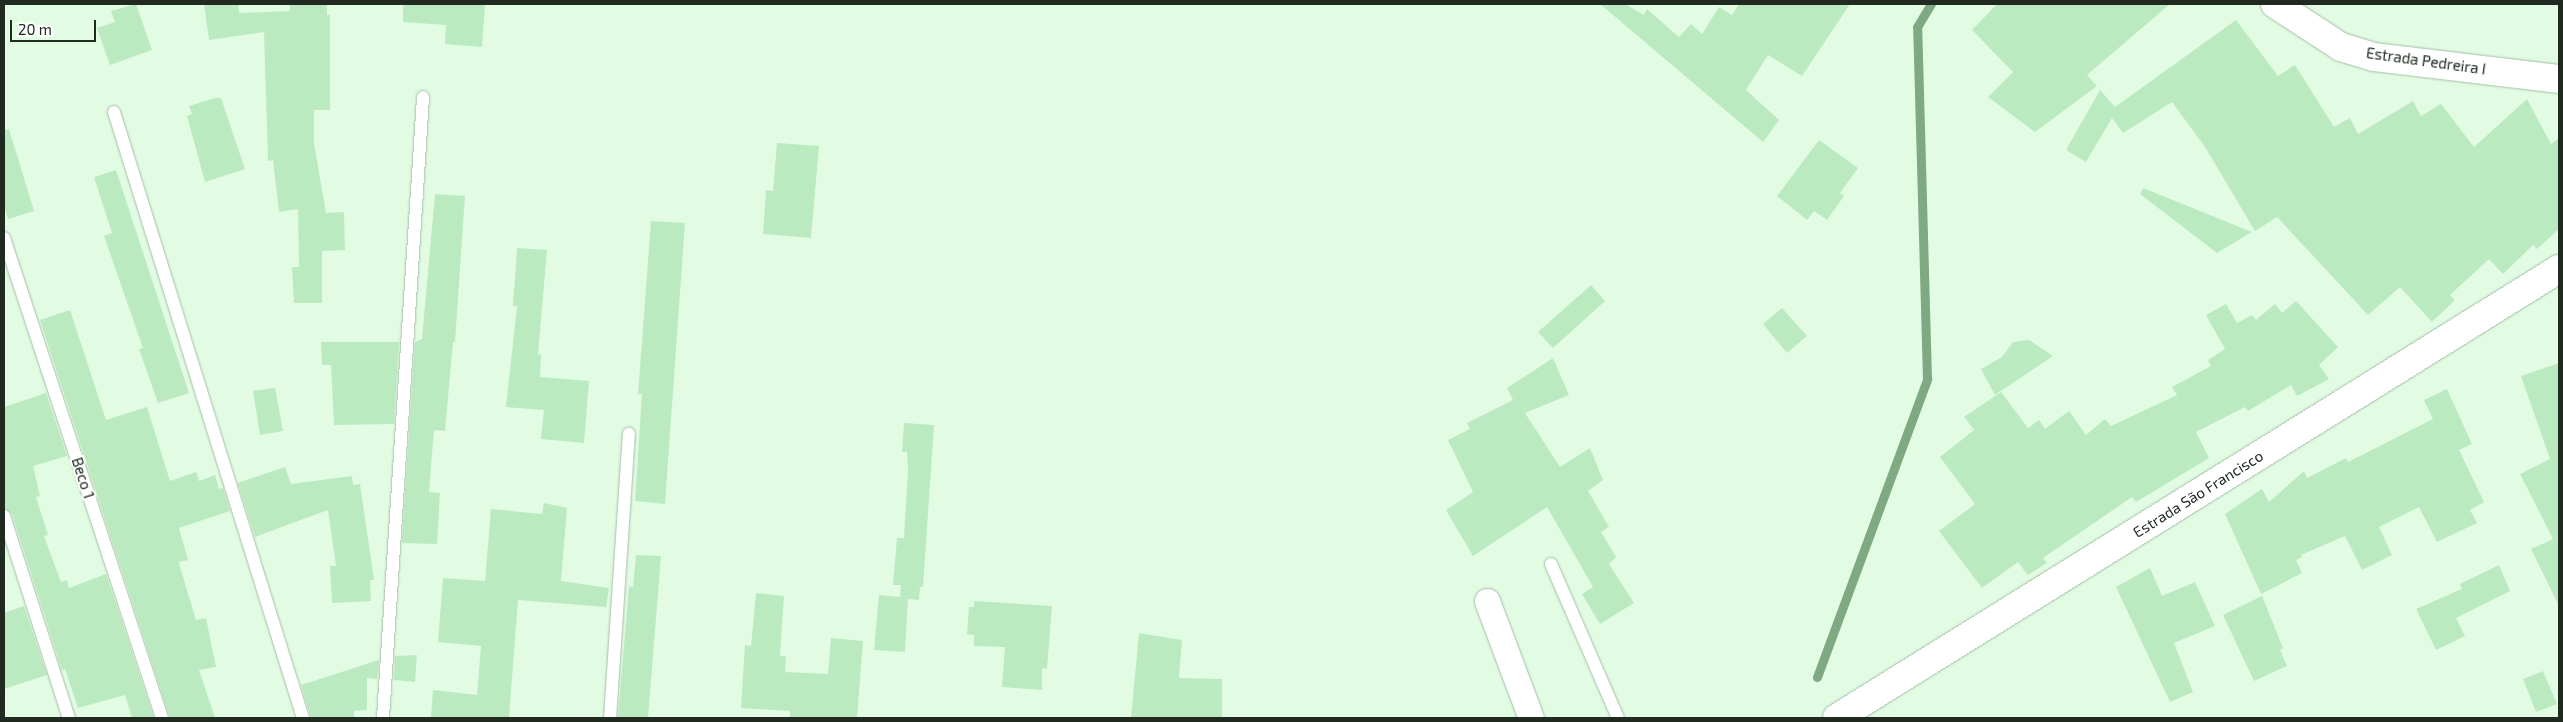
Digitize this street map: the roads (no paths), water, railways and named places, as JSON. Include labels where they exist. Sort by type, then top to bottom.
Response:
[{"type":"main road","name":"Estrada Pedreira I","points":[[2275,4],[2341,47],[2374,56],[2559,79]]},
{"type":"main road","name":"Estrada São Francisco","points":[[1836,718],[2559,270]]},
{"type":"street","points":[[1487,601],[1532,718]]},
{"type":"lane","points":[[383,718],[424,97]]},
{"type":"lane","points":[[114,112],[303,718]]},
{"type":"lane","name":"Beco 1","points":[[4,238],[162,718]]},
{"type":"lane","points":[[610,718],[628,434]]},
{"type":"lane","points":[[4,516],[69,718]]},
{"type":"lane","points":[[1551,564],[1618,718]]},
{"type":"waterway","points":[[1817,677],[1927,379],[1917,27],[1931,4]]}]
